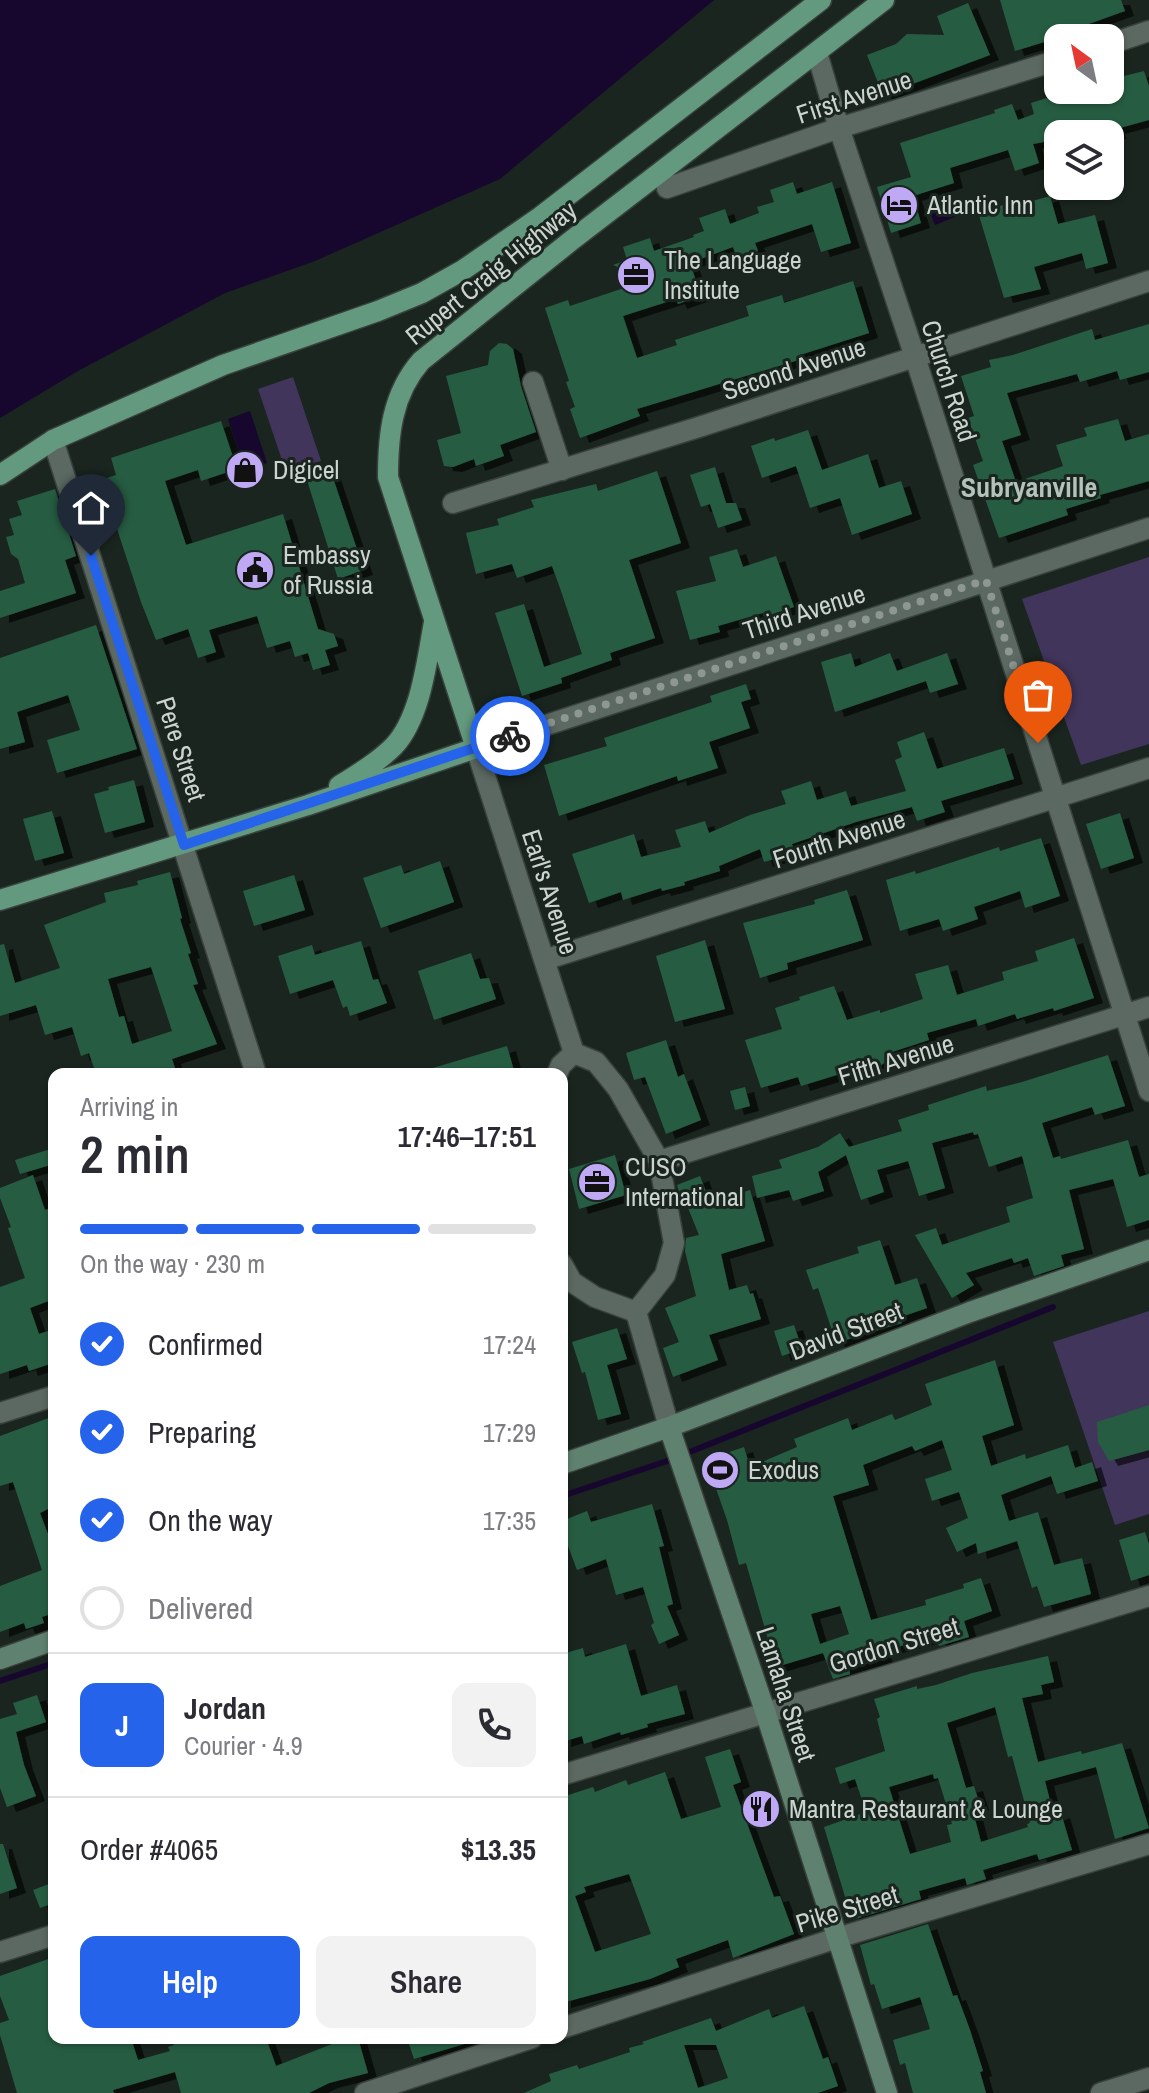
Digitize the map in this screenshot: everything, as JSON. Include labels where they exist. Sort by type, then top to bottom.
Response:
[{"type":"main road","name":"Rupert Craig Highway","points":[[0,475],[53,440],[223,365],[422,293],[463,270],[540,217],[821,0]]},
{"type":"main road","name":"Rupert Craig Highway","points":[[308,805],[375,763],[397,743],[420,696],[434,621],[388,477],[388,440],[400,392],[409,374],[421,361],[572,240],[884,0]]},
{"type":"main road","points":[[0,900],[184,845],[476,748],[434,621]]},
{"type":"street","points":[[1124,39],[1149,31]]},
{"type":"street","name":"Church Road","points":[[817,53],[1149,1091]]},
{"type":"street","name":"First Avenue","points":[[667,188],[839,128],[1044,64]]},
{"type":"street","name":"Second Avenue","points":[[453,503],[1149,281]]},
{"type":"street","points":[[533,382],[562,470]]},
{"type":"street","name":"Pere Street","points":[[53,440],[254,1068]]},
{"type":"street","name":"Third Avenue","points":[[476,748],[1149,528]]},
{"type":"street","name":"Earl's Avenue","points":[[476,748],[574,1053]]},
{"type":"street","name":"Fourth Avenue","points":[[544,960],[1149,768]]},
{"type":"street","name":"Fifth Avenue","points":[[659,1161],[1149,1007]]},
{"type":"street","points":[[560,1068],[574,1053],[596,1062],[642,1128],[659,1161],[674,1243],[665,1275],[636,1312],[595,1297],[572,1282],[568,1275]]},
{"type":"street","name":"David Street","points":[[568,1462],[669,1427],[970,1312],[1149,1250]]},
{"type":"street","name":"Lamaha Street","points":[[636,1312],[669,1427],[765,1711],[887,2093]]},
{"type":"street","points":[[0,1413],[48,1398]]},
{"type":"street","name":"Gordon Street","points":[[568,1773],[1149,1596]]},
{"type":"street","points":[[0,1659],[48,1642]]},
{"type":"street","name":"Pike Street","points":[[568,2026],[837,1938],[1149,1844]]},
{"type":"street","points":[[0,1952],[48,1937]]},
{"type":"street","points":[[365,2093],[514,2044]]},
{"type":"street","points":[[1101,2093],[1149,2078]]},
{"type":"shaded area","points":[[0,0],[714,0],[500,179],[315,261],[225,293],[78,371],[0,418]]},
{"type":"shaded area","points":[[955,200],[960,215],[935,225],[929,210]]},
{"type":"shaded area","points":[[293,377],[321,461],[286,472],[258,389]]},
{"type":"shaded area","points":[[250,411],[267,463],[245,470],[228,419]]},
{"type":"shaded area","points":[[1149,557],[1149,744],[1081,765],[1022,599]]},
{"type":"shaded area","points":[[1149,1311],[1149,1514],[1115,1525],[1053,1342]]},
{"type":"building","points":[[1000,0],[1121,0],[1125,11],[1089,24],[1044,24],[1044,42],[1015,51]]},
{"type":"building","points":[[968,3],[990,55],[883,95],[867,55],[896,44],[907,34],[944,35],[937,16]]},
{"type":"building","points":[[1144,71],[1149,86],[1149,120],[1124,127],[1124,120],[1044,120],[1044,142],[1033,144],[1039,163],[1015,171],[1008,150],[950,168],[954,183],[913,196],[921,223],[891,233],[877,187],[911,177],[900,143],[995,113],[994,110],[1012,104],[1018,120],[1034,114],[1031,103],[1044,99],[1044,104],[1124,104],[1124,76]]},
{"type":"building","points":[[793,182],[797,194],[832,182],[851,243],[821,252],[812,224],[755,243],[758,251],[737,258],[733,247],[690,263],[701,296],[678,304],[676,299],[623,316],[637,358],[677,345],[675,340],[749,316],[746,306],[782,295],[784,303],[853,281],[869,333],[800,355],[802,359],[637,409],[640,416],[580,438],[570,409],[575,407],[566,382],[569,381],[545,308],[568,300],[570,306],[648,280],[613,265],[627,260],[623,247],[650,238],[654,251],[694,237],[704,231],[699,218],[725,209],[730,224],[759,213],[757,207],[774,202],[770,190]]},
{"type":"building","points":[[1044,198],[1051,200],[1058,224],[1095,215],[1108,263],[1086,269],[1082,253],[1034,267],[1041,289],[1004,298],[978,212],[1014,202],[1015,206]]},
{"type":"building","points":[[1149,324],[1149,372],[1120,380],[1117,371],[1080,382],[1077,374],[1007,393],[1021,435],[1002,441],[1016,482],[1063,466],[1056,445],[1087,436],[1084,428],[1118,419],[1125,441],[1149,434],[1149,481],[1100,495],[1101,498],[1066,509],[1068,515],[999,538],[973,465],[983,461],[968,418],[974,416],[961,376],[991,367],[989,360],[1092,329],[1095,340]]},
{"type":"building","points":[[499,343],[513,349],[536,432],[500,445],[504,456],[476,466],[474,459],[453,467],[444,466],[437,440],[461,433],[446,376],[488,365],[490,351]]},
{"type":"building","points":[[221,421],[237,469],[201,481],[198,470],[165,481],[186,545],[283,514],[318,629],[334,634],[338,646],[325,650],[330,665],[313,670],[308,653],[295,657],[290,641],[267,648],[257,616],[209,630],[216,652],[198,658],[188,629],[156,640],[101,480],[116,475],[111,458]]},
{"type":"building","points":[[808,430],[822,470],[868,454],[879,488],[901,481],[912,514],[852,535],[840,498],[810,508],[796,466],[762,478],[751,446]]},
{"type":"building","points":[[329,466],[364,570],[338,579],[305,474]]},
{"type":"building","points":[[715,467],[726,503],[736,503],[742,520],[718,528],[710,504],[701,507],[690,475]]},
{"type":"building","points":[[657,471],[681,543],[629,560],[655,638],[610,653],[612,660],[561,678],[562,683],[522,696],[495,613],[524,604],[544,667],[582,654],[560,588],[552,566],[517,578],[512,564],[476,574],[466,533],[499,525],[497,519],[534,507],[531,500],[596,484],[598,491]]},
{"type":"building","points":[[55,489],[76,556],[65,560],[76,593],[0,618],[0,591],[25,583],[18,559],[11,554],[6,537],[14,535],[9,519],[22,515],[17,501]]},
{"type":"building","points":[[737,549],[743,567],[776,556],[794,607],[764,617],[763,613],[718,626],[720,632],[690,640],[676,591],[716,581],[709,557]]},
{"type":"building","points":[[96,625],[137,749],[57,773],[47,740],[80,730],[68,695],[17,712],[25,742],[0,749],[0,658]]},
{"type":"building","points":[[851,653],[855,667],[890,653],[897,671],[947,653],[958,684],[930,693],[926,681],[835,712],[821,662]]},
{"type":"building","points":[[746,684],[751,699],[741,702],[750,728],[709,742],[718,768],[678,781],[677,776],[559,816],[544,765],[607,746],[604,738],[712,702],[710,696]]},
{"type":"building","points":[[924,732],[937,769],[1004,748],[1014,779],[941,801],[945,812],[917,821],[912,807],[792,844],[795,853],[764,862],[760,849],[719,866],[720,871],[684,882],[685,885],[662,891],[661,888],[623,900],[621,892],[589,903],[572,854],[634,834],[641,857],[681,847],[675,830],[705,821],[709,833],[786,804],[781,791],[811,781],[817,800],[846,791],[851,806],[906,791],[895,760],[902,757],[897,742]]},
{"type":"building","points":[[134,780],[145,822],[105,833],[94,794]]},
{"type":"building","points":[[52,811],[64,853],[35,861],[23,819]]},
{"type":"building","points":[[1120,813],[1134,858],[1101,869],[1086,824]]},
{"type":"building","points":[[1041,838],[1060,896],[1025,908],[1020,891],[974,907],[978,919],[943,931],[939,919],[900,931],[886,880]]},
{"type":"building","points":[[440,861],[454,902],[381,928],[363,878],[401,865],[404,874]]},
{"type":"building","points":[[170,872],[191,953],[188,954],[198,984],[193,985],[217,1044],[172,1059],[175,1068],[94,1068],[89,1053],[81,1056],[72,1027],[45,1035],[36,1005],[0,1016],[0,945],[4,944],[15,983],[60,968],[44,925],[106,902],[104,893],[138,885],[137,881]],"holes":[[[151,967],[172,1031],[132,1044],[124,1016],[119,1017],[108,979]]]},
{"type":"building","points":[[294,875],[305,910],[254,926],[243,891]]},
{"type":"building","points":[[847,890],[863,940],[787,963],[788,969],[760,978],[743,923],[815,904],[814,900]]},
{"type":"building","points":[[1074,938],[1094,998],[1054,1011],[1053,1008],[1017,1019],[1015,1014],[978,1026],[976,1019],[927,1033],[929,1040],[892,1052],[894,1056],[880,1066],[879,1062],[801,1086],[798,1077],[761,1088],[745,1040],[782,1029],[775,1008],[834,986],[847,1020],[880,1010],[880,1013],[923,999],[915,974],[948,965],[957,995],[1004,980],[1002,972],[1038,961],[1035,951]]},
{"type":"building","points":[[705,940],[725,1009],[675,1022],[656,956]]},
{"type":"building","points":[[361,941],[373,980],[378,979],[387,1003],[350,1016],[347,1006],[343,1008],[333,980],[290,994],[278,956],[312,945],[315,955]]},
{"type":"building","points":[[471,953],[480,979],[489,978],[496,999],[434,1020],[418,971]]},
{"type":"building","points":[[666,1040],[678,1077],[684,1074],[701,1120],[666,1134],[645,1077],[634,1080],[626,1053]]},
{"type":"building","points":[[507,1046],[513,1068],[433,1068]]},
{"type":"building","points":[[1108,1055],[1125,1106],[1095,1115],[1092,1107],[1042,1123],[1053,1158],[1060,1156],[1061,1159],[1128,1140],[1139,1177],[1149,1174],[1149,1220],[1127,1227],[1113,1179],[1069,1190],[1084,1249],[1061,1255],[1064,1266],[1034,1276],[1028,1258],[1014,1263],[1012,1258],[966,1273],[974,1285],[952,1298],[915,1235],[936,1228],[942,1245],[1010,1222],[1006,1207],[1033,1198],[1022,1156],[989,1167],[978,1134],[974,1135],[973,1132],[932,1143],[945,1188],[919,1196],[908,1161],[877,1170],[884,1192],[861,1200],[846,1155],[818,1172],[824,1191],[793,1201],[789,1190],[757,1198],[752,1176],[782,1168],[779,1160],[818,1147],[840,1133],[849,1147],[902,1131],[898,1120],[929,1110],[928,1105],[986,1086],[987,1091],[1022,1082]]},
{"type":"building","points":[[745,1087],[750,1106],[735,1110],[730,1091]]},
{"type":"building","points":[[48,1150],[48,1166],[20,1174],[15,1160]]},
{"type":"building","name":"CUSO International","points":[[615,1155],[626,1195],[579,1209],[569,1169]]},
{"type":"building","points":[[33,1175],[45,1210],[48,1209],[48,1301],[30,1308],[39,1334],[48,1331],[48,1365],[29,1371],[27,1365],[0,1374],[0,1287],[25,1278],[8,1228],[11,1227],[0,1198],[0,1188]]},
{"type":"building","points":[[700,1176],[710,1202],[750,1190],[765,1241],[721,1254],[729,1290],[747,1285],[750,1294],[753,1293],[761,1319],[709,1335],[718,1360],[673,1377],[663,1348],[679,1342],[665,1308],[696,1296],[685,1251],[686,1238],[699,1235],[686,1203],[683,1205],[677,1185]]},
{"type":"building","points":[[880,1240],[895,1285],[917,1278],[927,1308],[901,1317],[902,1323],[836,1343],[818,1288],[813,1290],[806,1270],[859,1253],[857,1247]]},
{"type":"building","points":[[794,1325],[802,1349],[782,1356],[774,1331]]},
{"type":"building","points":[[617,1328],[627,1359],[607,1365],[621,1414],[598,1420],[585,1372],[582,1373],[572,1342]]},
{"type":"building","points":[[995,1360],[1014,1425],[982,1436],[991,1466],[1025,1454],[1026,1459],[1068,1445],[1075,1468],[1092,1462],[1098,1481],[1057,1494],[1051,1476],[1001,1495],[1009,1521],[1038,1512],[1054,1565],[1082,1558],[1091,1594],[1044,1607],[1037,1586],[1032,1588],[1017,1541],[978,1554],[976,1543],[957,1552],[946,1528],[968,1518],[959,1492],[932,1501],[925,1479],[952,1470],[942,1440],[915,1451],[912,1446],[863,1465],[869,1485],[833,1496],[871,1620],[926,1605],[925,1600],[964,1588],[963,1584],[981,1578],[992,1611],[964,1621],[969,1637],[939,1646],[936,1637],[882,1651],[884,1658],[849,1669],[850,1674],[833,1679],[823,1653],[776,1667],[746,1563],[739,1565],[706,1460],[744,1447],[750,1467],[797,1447],[794,1439],[848,1418],[852,1430],[892,1414],[895,1420],[932,1405],[925,1384]],"holes":[[[840,1606],[849,1634],[820,1644],[811,1614]]]},
{"type":"building","points":[[1149,1405],[1149,1450],[1109,1461],[1098,1442],[1097,1422]]},
{"type":"building","points":[[48,1418],[48,1509],[40,1513],[48,1534],[48,1615],[42,1617],[44,1623],[26,1629],[24,1623],[0,1632],[0,1586],[42,1570],[13,1482],[0,1486],[0,1436]]},
{"type":"building","points":[[652,1504],[664,1546],[659,1547],[673,1604],[667,1606],[679,1635],[659,1644],[651,1625],[654,1623],[643,1587],[616,1595],[606,1559],[577,1570],[568,1546],[568,1519],[587,1511],[591,1522]]},
{"type":"building","points":[[1145,1532],[1149,1544],[1149,1575],[1131,1581],[1119,1540]]},
{"type":"building","points":[[626,1644],[641,1696],[677,1685],[685,1714],[584,1744],[582,1736],[568,1740],[568,1652],[583,1648],[585,1657]]},
{"type":"building","points":[[1048,1656],[1054,1682],[1041,1685],[1043,1694],[1022,1698],[1038,1762],[1122,1743],[1149,1828],[1115,1839],[1096,1767],[1045,1781],[1054,1816],[1061,1813],[1072,1850],[1039,1860],[1037,1854],[983,1870],[986,1879],[967,1885],[965,1878],[919,1891],[921,1899],[852,1920],[824,1827],[866,1812],[855,1779],[840,1784],[835,1768],[885,1751],[874,1699]],"holes":[[[995,1707],[1030,1823],[1028,1827],[981,1842],[972,1807],[980,1805],[974,1786],[966,1788],[947,1723]],[[933,1774],[934,1779],[938,1778],[952,1824],[947,1825],[951,1842],[910,1854],[889,1787]]]},
{"type":"building","points":[[37,1695],[46,1722],[16,1732],[36,1796],[7,1807],[0,1788],[0,1719],[17,1714],[13,1703]]},
{"type":"building","points":[[730,1749],[741,1782],[733,1785],[774,1897],[780,1896],[794,1934],[733,1958],[728,1940],[676,1959],[679,1967],[650,1979],[568,2001],[568,1795],[593,1787],[595,1792],[626,1780],[628,1785],[665,1772],[681,1819],[721,1807],[705,1757]],"holes":[[[629,1874],[651,1934],[595,1952],[575,1896],[586,1892],[584,1887]]]},
{"type":"building","points":[[0,1844],[3,1844],[17,1888],[0,1894]]},
{"type":"building","points":[[48,1884],[48,1905],[40,1908],[33,1890]]},
{"type":"building","points":[[928,1924],[953,1996],[957,1995],[970,2030],[983,2071],[980,2072],[986,2093],[913,2093],[905,2063],[900,2065],[893,2040],[930,2029],[920,1997],[882,2009],[874,1984],[871,1985],[860,1945]]},
{"type":"building","points":[[48,1959],[48,2044],[133,2044],[138,2060],[170,2051],[168,2047],[174,2044],[268,2044],[276,2066],[332,2044],[360,2044],[368,2073],[329,2083],[309,2093],[181,2093],[175,2072],[113,2090],[114,2093],[17,2093],[0,2035],[0,2023],[9,2020],[0,1996],[0,1976]]},
{"type":"building","points":[[804,2006],[823,2059],[828,2057],[838,2086],[818,2093],[524,2093],[551,2081],[549,2074],[577,2065],[579,2069],[630,2052],[629,2048],[644,2044],[642,2042],[711,2018],[716,2031],[769,2009],[772,2018]],"holes":[[[684,2045],[716,2045],[728,2078],[698,2088]]]},
{"type":"building","points":[[409,2044],[464,2044],[414,2059]]},
{"type":"waterway","points":[[568,1494],[667,1461],[1053,1307]]},
{"type":"waterway","points":[[0,1681],[48,1665]]},
{"type":"way so far","points":[[510,736],[986,580],[1038,743]]},
{"type":"place","name":"Atlantic Inn","points":[[899,205]]},
{"type":"place","name":"The Language Institute","points":[[636,275]]},
{"type":"place","name":"Digicel","points":[[245,470]]},
{"type":"place","name":"Embassy of Russia","points":[[255,570]]},
{"type":"place","name":"CUSO International","points":[[597,1182]]},
{"type":"place","name":"Exodus","points":[[720,1470]]},
{"type":"place","name":"Mantra Restaurant & Lounge","points":[[761,1809]]},
{"type":"district","name":"Subryanville","points":[[1029,487]]},
{"type":"route","points":[[91,556],[184,845],[510,736]]}]
